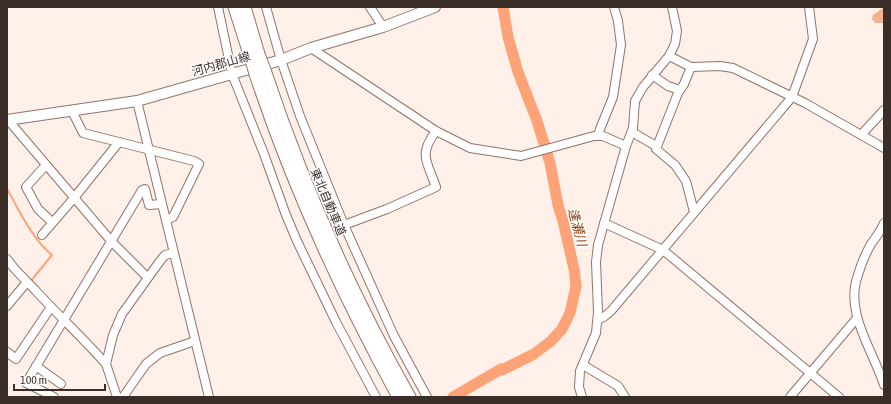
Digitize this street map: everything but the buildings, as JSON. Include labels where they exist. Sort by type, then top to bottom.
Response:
[{"type":"highway","name":"東北自動車道","points":[[234,7],[255,55]]},
{"type":"highway","name":"東北自動車道","points":[[245,7],[255,55],[288,166],[325,254],[364,335],[398,397]]},
{"type":"highway","name":"東北自動車道","points":[[260,72],[334,248],[373,330],[410,397]]},
{"type":"main road","name":"河内郡山線","points":[[8,120],[137,101],[281,60],[311,48],[383,27],[435,7]]},
{"type":"street","points":[[218,7],[232,74],[264,154],[286,215],[336,322],[376,397]]},
{"type":"street","points":[[266,7],[281,60],[300,116],[344,225],[394,336],[418,383],[427,397]]},
{"type":"street","points":[[370,7],[383,27]]},
{"type":"street","points":[[598,136],[613,97],[621,46],[618,21],[614,7]]},
{"type":"street","points":[[582,397],[579,387],[580,371],[595,336],[598,320],[596,257],[598,244],[626,146],[632,132],[635,101],[652,75],[669,56],[676,39],[677,31],[672,7]]},
{"type":"street","points":[[598,320],[610,312],[792,97],[813,39],[809,7]]},
{"type":"street","points":[[311,48],[436,131],[475,149],[517,156],[598,136],[603,136],[626,146]]},
{"type":"street","points":[[669,56],[691,67],[720,66],[733,68],[792,97],[884,148]]},
{"type":"street","points":[[656,146],[691,67]]},
{"type":"street","points":[[652,75],[668,86],[680,90]]},
{"type":"street","points":[[137,101],[209,397]]},
{"type":"street","points":[[861,135],[884,110]]},
{"type":"street","points":[[72,111],[83,133],[194,161],[199,164],[173,217],[166,220]]},
{"type":"street","points":[[8,120],[112,242],[147,277]]},
{"type":"street","points":[[344,225],[436,186],[425,155],[429,141],[436,131]]},
{"type":"street","points":[[632,132],[656,146],[656,149],[675,165],[686,182],[690,192],[694,212]]},
{"type":"street","points":[[42,235],[119,142]]},
{"type":"street","points":[[46,165],[26,187],[38,209],[52,222]]},
{"type":"street","points":[[54,397],[26,383],[142,190],[145,189],[149,205],[161,204]]},
{"type":"street","points":[[604,223],[663,250],[838,397]]},
{"type":"street","points":[[884,223],[871,244],[857,276],[855,290],[857,318],[879,369],[884,385]]},
{"type":"street","points":[[106,364],[117,324],[122,314],[147,277],[165,255],[173,253]]},
{"type":"street","points":[[7,259],[50,307],[80,335],[106,364],[117,397]]},
{"type":"street","points":[[8,303],[29,284]]},
{"type":"street","points":[[7,352],[16,358],[50,307]]},
{"type":"street","points":[[790,397],[857,318]]},
{"type":"street","points":[[123,397],[146,364],[160,353],[195,341]]},
{"type":"street","points":[[583,365],[618,386],[625,397]]},
{"type":"street","points":[[36,366],[61,384]]},
{"type":"shaded area","points":[[884,7],[884,23],[875,23],[872,19],[873,15]]},
{"type":"waterway","name":"逢瀬川","points":[[453,397],[501,369],[502,370],[534,354],[551,341],[562,329],[570,313],[576,286],[574,269],[558,205],[550,163],[537,121],[518,72],[508,37],[503,7]]},
{"type":"waterway","points":[[7,189],[33,233],[45,249],[52,255],[30,282]]}]
